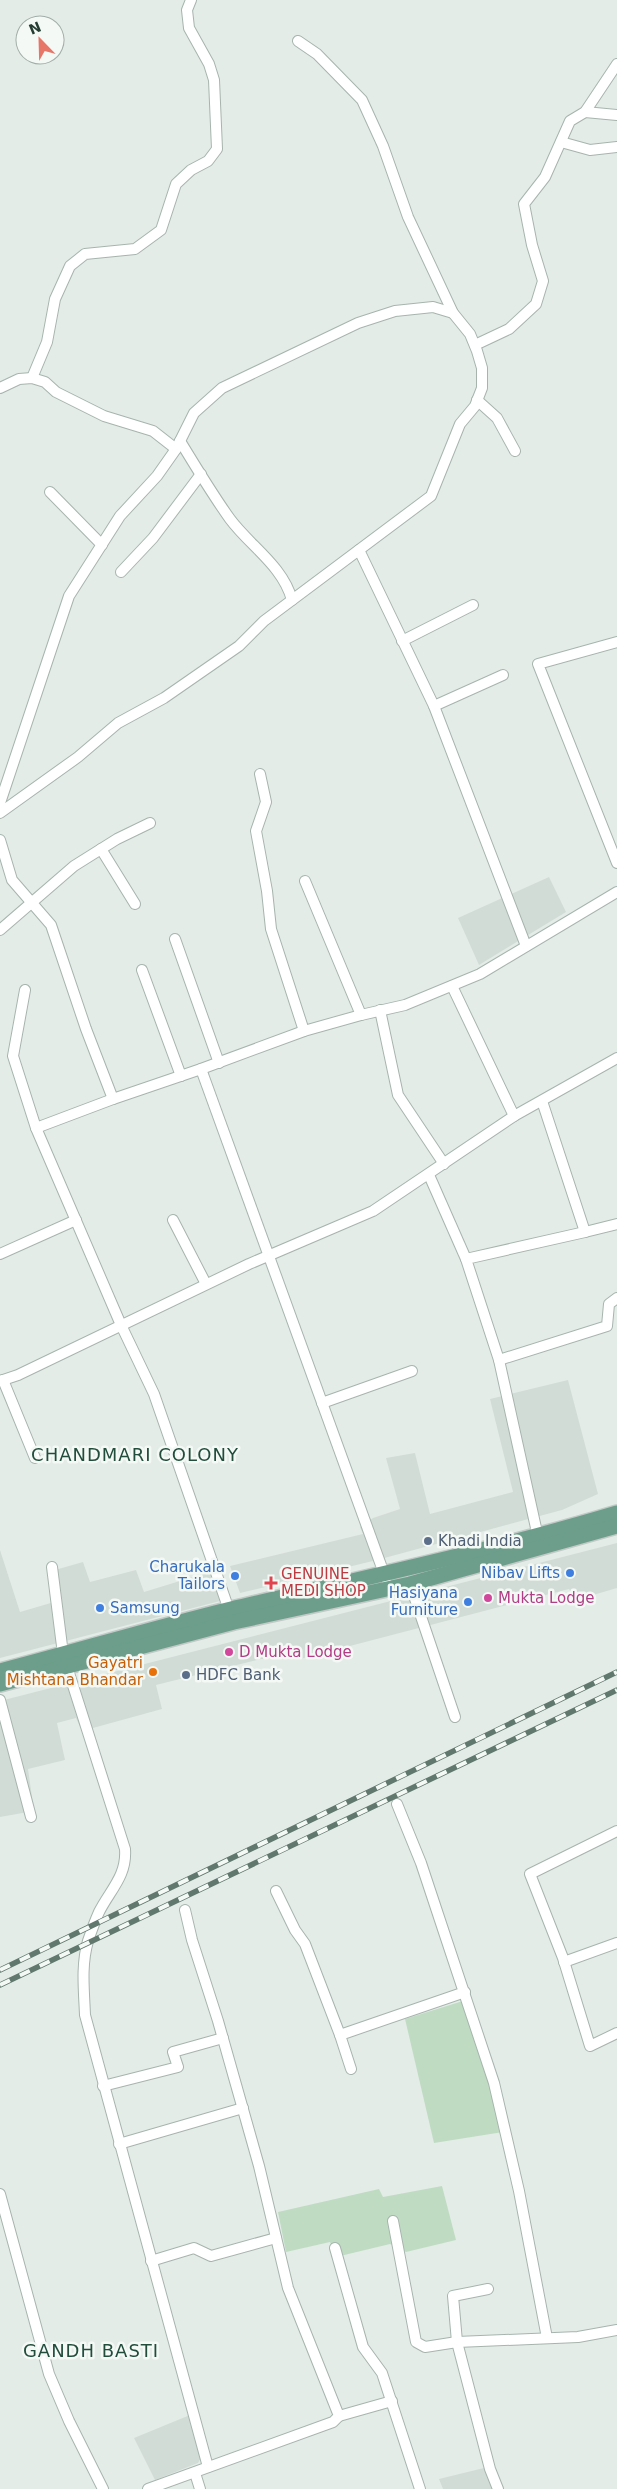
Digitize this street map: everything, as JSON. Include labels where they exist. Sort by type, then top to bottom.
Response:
[{"type":"main road","points":[[0,1671],[65,1661],[234,1622],[386,1581],[617,1513]]},
{"type":"main road","points":[[0,1684],[65,1661],[229,1610],[386,1581],[410,1584],[617,1526]]},
{"type":"street","points":[[32,378],[47,342],[55,299],[70,266],[86,254],[135,249],[161,230],[176,184],[192,170],[208,162],[217,149],[218,132],[214,80],[209,64],[188,28],[186,10],[191,0]]},
{"type":"street","points":[[0,813],[78,757],[118,723],[164,698],[239,646],[264,621],[431,496],[460,424],[477,400],[482,388],[482,368],[475,345],[470,334],[453,313],[408,217],[383,146],[362,100],[317,54],[298,41]]},
{"type":"street","points":[[475,345],[509,329],[536,304],[543,281],[532,245],[524,204],[545,177],[570,120],[585,112],[617,64]]},
{"type":"street","points":[[585,112],[617,115]]},
{"type":"street","points":[[561,142],[590,150],[617,147]]},
{"type":"street","points":[[0,803],[69,596],[120,516],[157,476],[178,445],[194,412],[216,392],[358,323],[395,311],[433,307],[453,313]]},
{"type":"street","points":[[0,388],[19,379],[32,378],[44,382],[56,392],[104,416],[153,431],[178,445],[201,474],[231,520],[274,568],[289,590],[292,600]]},
{"type":"street","points":[[477,400],[497,418],[515,451]]},
{"type":"street","points":[[121,572],[153,538],[201,474]]},
{"type":"street","points":[[50,492],[102,545]]},
{"type":"street","points":[[359,550],[434,706],[526,946]]},
{"type":"street","points":[[402,640],[473,605]]},
{"type":"street","points":[[617,642],[538,664],[617,863]]},
{"type":"street","points":[[434,706],[503,676]]},
{"type":"street","points":[[260,774],[266,802],[256,831],[268,891],[271,929],[304,1031]]},
{"type":"street","points":[[0,930],[74,866],[150,823]]},
{"type":"street","points":[[0,840],[12,880],[51,925],[86,1028],[113,1098]]},
{"type":"street","points":[[102,849],[135,904]]},
{"type":"street","points":[[305,881],[361,1014]]},
{"type":"street","points":[[36,1128],[113,1098],[201,1070],[304,1031],[361,1014],[405,1005],[480,974],[616,896]]},
{"type":"street","points":[[175,939],[219,1063]]},
{"type":"street","points":[[142,970],[181,1076]]},
{"type":"street","points":[[452,986],[514,1116]]},
{"type":"street","points":[[25,990],[13,1056],[36,1128],[121,1325],[154,1394],[229,1610]]},
{"type":"street","points":[[380,1010],[398,1095],[444,1164]]},
{"type":"street","points":[[35,1458],[2,1381],[267,1256],[373,1211],[514,1116],[617,1058]]},
{"type":"street","points":[[201,1070],[386,1581]]},
{"type":"street","points":[[542,1101],[586,1232]]},
{"type":"street","points":[[429,1174],[466,1259],[498,1360],[538,1537]]},
{"type":"street","points":[[0,1254],[76,1220]]},
{"type":"street","points":[[173,1220],[206,1284]]},
{"type":"street","points":[[466,1259],[617,1224]]},
{"type":"street","points":[[498,1360],[606,1326],[609,1304],[617,1298]]},
{"type":"street","points":[[322,1403],[412,1371]]},
{"type":"street","points":[[52,1567],[65,1661],[125,1849],[126,1859],[121,1877],[100,1911],[83,1965],[85,2015],[208,2467]]},
{"type":"street","points":[[410,1584],[455,1717]]},
{"type":"street","points":[[0,1700],[31,1817]]},
{"type":"street","points":[[397,1804],[421,1863],[494,2083],[519,2191],[548,2338]]},
{"type":"street","points":[[617,1831],[530,1874],[564,1962],[590,2046],[617,2033]]},
{"type":"street","points":[[276,1891],[295,1930],[305,1944],[351,2068]]},
{"type":"street","points":[[185,1910],[192,1940],[243,2108],[288,2288],[339,2416]]},
{"type":"street","points":[[564,1962],[617,1943]]},
{"type":"street","points":[[340,2035],[465,1992]]},
{"type":"street","points":[[103,2086],[178,2067],[173,2052],[223,2038]]},
{"type":"street","points":[[119,2144],[243,2108]]},
{"type":"street","points":[[0,2194],[49,2374],[69,2421],[103,2489]]},
{"type":"street","points":[[393,2221],[416,2342],[425,2347],[457,2342],[578,2337],[617,2330]]},
{"type":"street","points":[[151,2262],[194,2248],[211,2256],[276,2238]]},
{"type":"street","points":[[335,2248],[363,2347],[382,2373],[420,2489]]},
{"type":"street","points":[[488,2289],[452,2296],[457,2342],[490,2469],[498,2489]]},
{"type":"street","points":[[148,2489],[333,2422],[339,2416],[392,2401]]},
{"type":"street","points":[[195,2473],[200,2489]]},
{"type":"shaded area","points":[[549,877],[566,912],[479,965],[458,918]]},
{"type":"shaded area","points":[[568,1380],[598,1494],[562,1510],[377,1560],[240,1593],[230,1566],[363,1534],[360,1527],[373,1518],[400,1509],[386,1458],[415,1453],[430,1514],[513,1492],[490,1399]]},
{"type":"shaded area","points":[[617,1543],[617,1588],[576,1600],[569,1589],[300,1659],[261,1659],[156,1685],[162,1709],[82,1731],[76,1718],[57,1723],[65,1760],[28,1769],[34,1811],[0,1817],[0,1701]]},
{"type":"shaded area","points":[[0,1550],[20,1612],[61,1600],[55,1570],[83,1562],[90,1582],[136,1570],[144,1592],[219,1569],[224,1600],[0,1658]]},
{"type":"shaded area","points":[[190,2415],[202,2456],[198,2463],[155,2480],[134,2438]]},
{"type":"shaded area","points":[[492,2466],[500,2489],[443,2489],[439,2479]]},
{"type":"green space","points":[[466,2000],[503,2132],[434,2143],[405,2019]]},
{"type":"green space","points":[[442,2186],[456,2240],[406,2252],[390,2244],[336,2257],[330,2242],[286,2252],[278,2212],[379,2189],[383,2197]]},
{"type":"railway","points":[[0,1970],[617,1672]]},
{"type":"railway","points":[[0,1985],[617,1690]]},
{"type":"place","name":"Khadi India","points":[[428,1541]]},
{"type":"place","name":"Nibav Lifts","points":[[570,1573]]},
{"type":"place","name":"Charukala Tailors","points":[[235,1576]]},
{"type":"place","name":"GENUINE MEDI SHOP","points":[[271,1583]]},
{"type":"place","name":"Mukta Lodge","points":[[488,1598]]},
{"type":"place","name":"Hasiyana Furniture","points":[[468,1602]]},
{"type":"place","name":"Samsung","points":[[100,1608]]},
{"type":"place","name":"D Mukta Lodge","points":[[229,1652]]},
{"type":"place","name":"Gayatri Mishtana Bhandar","points":[[153,1672]]},
{"type":"place","name":"HDFC Bank","points":[[186,1675]]},
{"type":"district","name":"CHANDMARI COLONY","points":[[135,1454]]},
{"type":"district","name":"GANDH BASTI","points":[[91,2350]]}]
